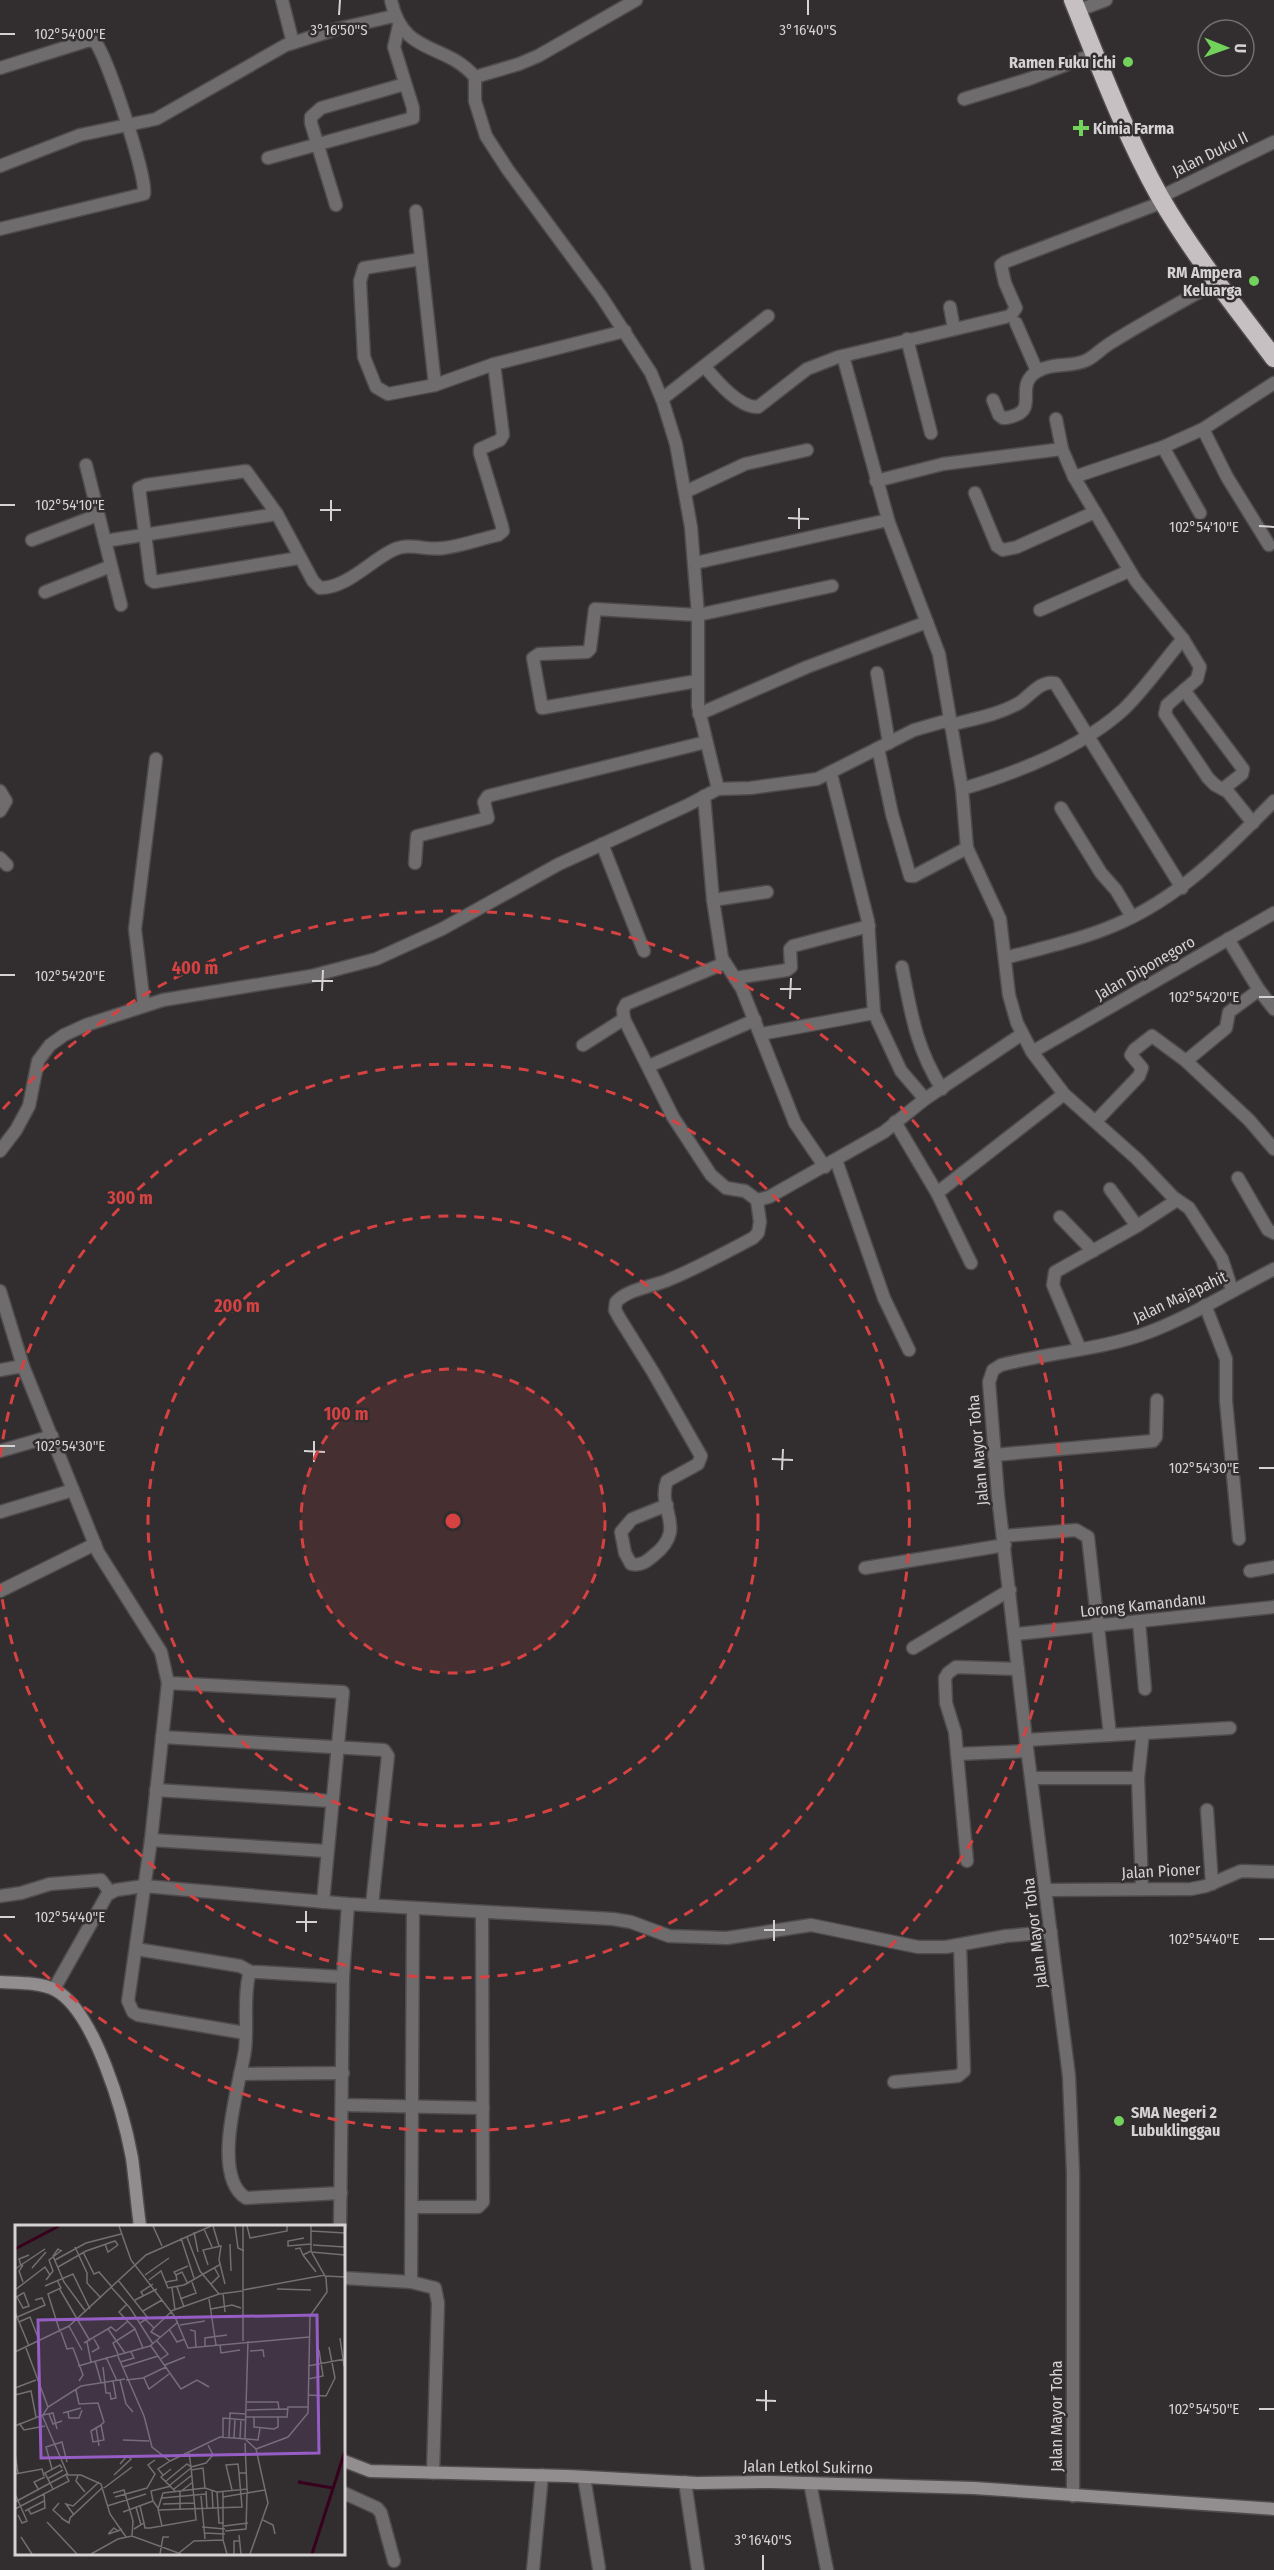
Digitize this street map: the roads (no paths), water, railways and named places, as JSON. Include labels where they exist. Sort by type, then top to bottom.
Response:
[{"type":"highway","points":[[1075,6],[1135,148],[1162,199],[1217,282],[1274,358]]},
{"type":"main road","points":[[0,1982],[54,1989],[68,2001],[94,2039],[115,2092],[132,2158],[140,2225]]},
{"type":"main road","name":"Jalan Letkol Sukirno","points":[[345,2461],[370,2471],[542,2475],[685,2482],[974,2488],[1274,2510]]},
{"type":"street","points":[[282,0],[293,43]]},
{"type":"street","points":[[268,158],[413,118],[413,108],[394,42],[397,21],[391,0]]},
{"type":"street","points":[[475,77],[538,56],[636,0]]},
{"type":"street","points":[[1075,6],[1106,0]]},
{"type":"street","points":[[0,166],[59,142],[156,119],[280,48],[293,43],[337,29],[397,21]]},
{"type":"street","points":[[397,21],[414,40],[460,63],[475,77],[475,101],[486,136],[625,332],[651,373],[662,399],[676,444],[685,492],[695,563],[699,714],[718,789]]},
{"type":"street","points":[[0,69],[91,40],[99,48],[127,125],[145,184],[144,194],[0,229]]},
{"type":"street","points":[[964,99],[1029,79],[1094,54]]},
{"type":"street","points":[[336,205],[311,117],[321,108],[405,84]]},
{"type":"street","name":"Jalan Duku II","points":[[954,329],[1010,316],[1014,313],[1016,308],[1001,272],[1005,262],[1162,199],[1274,142]]},
{"type":"street","points":[[416,211],[435,385]]},
{"type":"street","points":[[421,259],[364,268],[360,281],[364,357],[376,387],[388,394],[435,385],[494,364],[625,332]]},
{"type":"street","points":[[993,400],[999,415],[1003,418],[1022,412],[1026,406],[1025,384],[1029,377],[1037,371],[1045,367],[1077,364],[1088,359],[1217,282]]},
{"type":"street","points":[[705,367],[721,387],[745,404],[755,407],[807,369],[843,356],[954,329],[950,308]]},
{"type":"street","points":[[662,399],[768,316]]},
{"type":"street","points":[[1016,323],[1037,371]]},
{"type":"street","points":[[908,339],[931,433]]},
{"type":"street","points":[[843,356],[888,520],[940,662],[962,789],[967,848],[971,862],[1000,919],[1011,1008],[1032,1052],[1064,1094],[1189,1209],[1222,1258],[1232,1290]]},
{"type":"street","points":[[299,558],[154,582],[151,580],[139,488],[146,485],[246,471],[277,514],[299,558],[320,588],[326,588],[357,573],[395,549],[407,546],[445,548],[498,535],[502,531],[480,453],[480,449],[500,440],[503,435],[494,364]]},
{"type":"street","points":[[1074,477],[1163,447],[1203,429],[1274,383]]},
{"type":"street","points":[[1056,419],[1062,449],[1074,477],[1129,571],[1199,663],[1201,672],[1197,679],[1167,705],[1166,714],[1208,778],[1223,789],[1252,823]]},
{"type":"street","points":[[1203,429],[1227,477],[1269,545]]},
{"type":"street","points":[[1163,447],[1200,513]]},
{"type":"street","points":[[876,481],[943,464],[1062,449]]},
{"type":"street","points":[[685,492],[745,464],[807,450]]},
{"type":"street","points":[[86,465],[121,605]]},
{"type":"street","points":[[975,494],[997,546],[1004,550],[1017,547],[1095,512]]},
{"type":"street","points":[[105,541],[144,533],[277,514]]},
{"type":"street","points":[[32,540],[98,515]]},
{"type":"street","points":[[695,563],[888,520]]},
{"type":"street","points":[[45,592],[111,566]]},
{"type":"street","points":[[1040,610],[1129,571]]},
{"type":"street","points":[[697,681],[542,708],[533,658],[538,654],[587,652],[590,649],[596,609],[698,615],[832,586]]},
{"type":"street","points":[[699,714],[807,667],[927,622]]},
{"type":"street","points":[[962,789],[1023,770],[1087,735],[1123,710],[1183,639]]},
{"type":"street","points":[[877,673],[892,814],[910,876],[967,848]]},
{"type":"street","points":[[0,1151],[16,1130],[29,1106],[38,1061],[50,1045],[86,1024],[144,1005],[311,976],[376,959],[442,929],[559,864],[718,789],[750,788],[817,779],[831,774],[914,730],[1005,709],[1050,682],[1055,683],[1060,690],[1182,888]]},
{"type":"street","points":[[1184,690],[1243,769],[1242,774],[1223,789]]},
{"type":"street","points":[[415,862],[417,836],[488,818],[484,799],[489,796],[706,742]]},
{"type":"street","points":[[144,1005],[135,930],[156,759]]},
{"type":"street","points":[[831,774],[869,926],[869,962],[874,1013],[901,1071],[925,1099]]},
{"type":"street","points":[[0,791],[6,801],[0,811]]},
{"type":"street","points":[[704,796],[720,952],[756,1020],[795,1123],[825,1167]]},
{"type":"street","points":[[1005,958],[1095,933],[1132,917],[1182,888],[1207,868],[1274,801]]},
{"type":"street","points":[[1061,808],[1101,873],[1116,890],[1132,917]]},
{"type":"street","points":[[602,844],[644,951]]},
{"type":"street","points":[[713,900],[767,892]]},
{"type":"street","name":"Jalan Diponegoro","points":[[1032,1052],[1274,913]]},
{"type":"street","points":[[735,978],[787,970],[791,967],[790,949],[793,946],[869,926]]},
{"type":"street","points":[[1228,939],[1259,990],[1274,1009]]},
{"type":"street","points":[[668,1505],[632,1519],[621,1532],[620,1539],[631,1564],[644,1563],[667,1541],[670,1531],[668,1505],[665,1491],[667,1481],[698,1464],[700,1456],[615,1310],[616,1302],[630,1293],[646,1289],[705,1263],[753,1238],[760,1228],[757,1200],[745,1191],[726,1188],[711,1174],[673,1117],[624,1018],[623,1010],[626,1004],[725,963]]},
{"type":"street","points":[[902,967],[917,1040],[928,1068],[942,1089]]},
{"type":"street","points":[[1186,1061],[1226,1028],[1229,1012],[1259,990]]},
{"type":"street","points":[[762,1034],[874,1013]]},
{"type":"street","points":[[584,1045],[624,1018]]},
{"type":"street","points":[[649,1066],[756,1020]]},
{"type":"street","points":[[757,1200],[770,1197],[884,1132],[925,1099],[1022,1034]]},
{"type":"street","points":[[1096,1121],[1139,1076],[1142,1068],[1131,1056],[1149,1037],[1155,1037],[1186,1061],[1249,1120],[1274,1149]]},
{"type":"street","points":[[937,1193],[1064,1094]]},
{"type":"street","points":[[895,1122],[937,1193],[971,1263]]},
{"type":"street","points":[[836,1160],[884,1298],[909,1350]]},
{"type":"street","points":[[1238,1178],[1268,1230],[1274,1233]]},
{"type":"street","points":[[1110,1190],[1137,1226]]},
{"type":"street","points":[[1080,1349],[1053,1285],[1053,1276],[1058,1270],[1137,1226],[1177,1200]]},
{"type":"street","points":[[1060,1217],[1093,1251]]},
{"type":"street","name":"Jalan Majapahit","points":[[993,1370],[1012,1362],[1140,1335],[1274,1269]]},
{"type":"street","points":[[0,1291],[23,1366],[95,1544],[115,1581],[161,1652],[168,1683],[151,1840],[128,2001],[133,2012],[138,2015],[245,2033]]},
{"type":"street","points":[[1204,1305],[1226,1359],[1226,1401],[1239,1539]]},
{"type":"street","points":[[0,1370],[23,1366]]},
{"type":"street","name":"Jalan Mayor Toha","points":[[993,1370],[988,1391],[994,1455],[1027,1746],[1068,2067],[1072,2122],[1073,2496]]},
{"type":"street","points":[[994,1455],[1154,1441],[1157,1400]]},
{"type":"street","points":[[0,1451],[52,1436]]},
{"type":"street","points":[[0,1512],[73,1490]]},
{"type":"street","points":[[865,1568],[1004,1540],[1076,1530],[1084,1533],[1089,1543],[1110,1735]]},
{"type":"street","points":[[0,1591],[95,1544]]},
{"type":"street","points":[[1250,1571],[1274,1567]]},
{"type":"street","points":[[914,1648],[1010,1590]]},
{"type":"street","name":"Lorong Kamandanu","points":[[1016,1634],[1274,1607]]},
{"type":"street","points":[[1139,1622],[1145,1689]]},
{"type":"street","points":[[967,1861],[955,1732],[946,1706],[945,1678],[956,1667],[1018,1669]]},
{"type":"street","points":[[168,1683],[341,1692],[343,1694],[322,1902]]},
{"type":"street","points":[[957,1754],[1110,1735],[1230,1728]]},
{"type":"street","points":[[1142,1889],[1138,1778],[1143,1733]]},
{"type":"street","points":[[162,1737],[376,1748],[387,1752],[372,1905]]},
{"type":"street","points":[[1031,1778],[1138,1778]]},
{"type":"street","points":[[156,1790],[332,1802]]},
{"type":"street","points":[[1207,1810],[1212,1884]]},
{"type":"street","points":[[151,1840],[326,1851]]},
{"type":"street","name":"Jalan Pioner","points":[[1046,1890],[1191,1889],[1212,1884],[1241,1871],[1274,1872]]},
{"type":"street","points":[[0,1896],[21,1893],[50,1884],[101,1880],[110,1892]]},
{"type":"street","points":[[110,1892],[144,1887],[348,1904],[613,1919],[630,1922],[674,1937],[734,1938],[810,1925],[918,1947],[935,1948],[1006,1936],[1051,1932]]},
{"type":"street","points":[[54,1989],[110,1892]]},
{"type":"street","points":[[340,2225],[344,1977],[348,1904]]},
{"type":"street","points":[[411,2282],[413,1908]]},
{"type":"street","points":[[412,2207],[478,2207],[482,2205],[482,1912]]},
{"type":"street","points":[[894,2082],[958,2076],[964,2071],[960,1945]]},
{"type":"street","points":[[136,1949],[240,1966],[252,1972],[344,1977]]},
{"type":"street","points":[[252,1972],[247,1983],[245,2049],[229,2155],[231,2178],[242,2195],[250,2199],[341,2193]]},
{"type":"street","points":[[240,2074],[343,2073]]},
{"type":"street","points":[[343,2106],[483,2108]]},
{"type":"street","points":[[345,2278],[411,2282],[435,2288],[438,2302],[434,2473]]},
{"type":"street","points":[[534,2570],[542,2475]]},
{"type":"street","points":[[584,2477],[599,2568]]},
{"type":"street","points":[[685,2482],[698,2570]]},
{"type":"street","points":[[810,2483],[827,2570]]},
{"type":"street","points":[[345,2493],[377,2508],[381,2513],[394,2561]]},
{"type":"place","name":"Ramen Fuku ichi","points":[[1128,62]]},
{"type":"place","name":"Kimia Farma","points":[[1081,128]]},
{"type":"place","name":"RM Ampera Keluarga","points":[[1254,281]]},
{"type":"place","name":"SMA Negeri 2 Lubuklinggau","points":[[1119,2121]]}]
